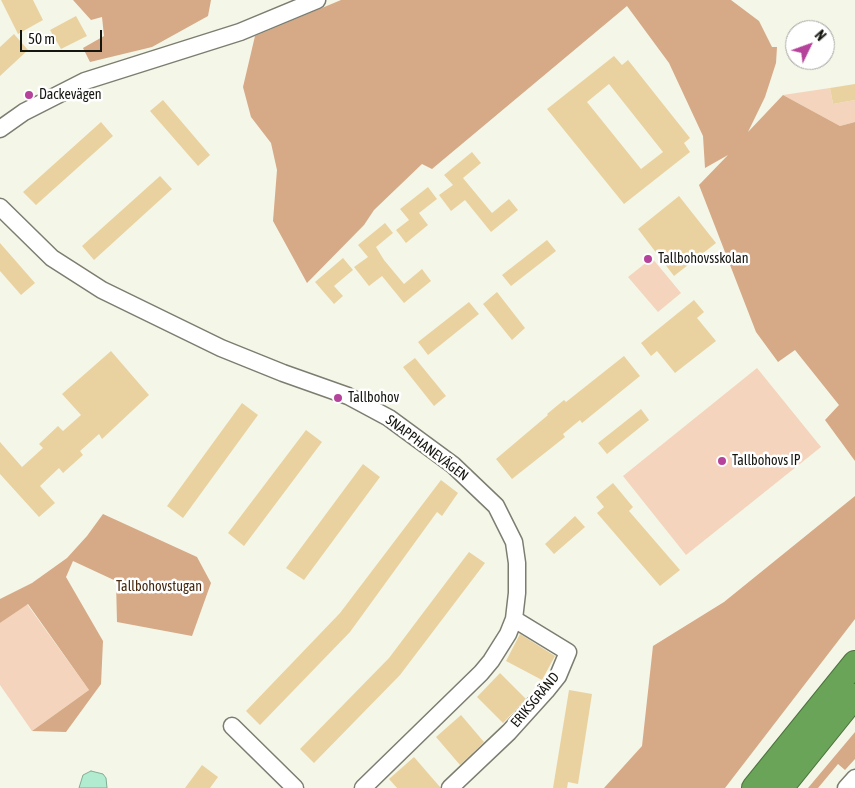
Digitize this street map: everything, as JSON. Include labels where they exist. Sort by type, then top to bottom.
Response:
[{"type":"highway","points":[[754,788],[851,693],[855,657]]},
{"type":"highway","points":[[781,788],[851,693],[855,663]]},
{"type":"street","points":[[0,129],[24,112],[85,81],[240,32],[317,0]]},
{"type":"street","name":"SNAPPHANEVÄGEN","points":[[0,207],[52,258],[79,277],[221,348],[348,396],[389,418],[454,465],[496,506],[514,542],[517,563],[517,594],[514,619],[508,634],[491,661],[363,788]]},
{"type":"street","name":"ERIKSGRÄND","points":[[450,788],[509,732],[540,697],[558,676],[568,652],[514,619]]},
{"type":"street","points":[[232,726],[295,788]]},
{"type":"street","points":[[846,788],[855,778]]},
{"type":"shaded area","points":[[830,88],[833,104],[855,100],[855,122],[840,126],[783,95]]},
{"type":"shaded area","points":[[652,258],[681,293],[658,312],[628,277]]},
{"type":"shaded area","name":"Tallbohovs IP","points":[[757,368],[821,447],[686,555],[623,476]]},
{"type":"shaded area","points":[[27,604],[89,690],[32,731],[0,685],[0,623]]},
{"type":"shaded area","points":[[91,771],[103,774],[106,778],[107,788],[79,788],[83,775]]},
{"type":"green space","points":[[73,0],[211,0],[208,16],[152,47],[90,62],[83,48],[104,36],[102,17],[91,20]]},
{"type":"green space","points":[[341,0],[731,0],[759,21],[772,47],[777,47],[776,63],[765,97],[748,132],[783,95],[840,126],[855,122],[855,461],[825,420],[839,405],[795,350],[778,362],[756,332],[699,185],[728,155],[705,168],[703,136],[669,63],[627,6],[432,169],[422,164],[374,210],[364,225],[307,283],[273,221],[277,170],[271,143],[251,117],[243,87],[255,36]]},
{"type":"green space","points":[[855,496],[855,619],[725,788],[604,788],[642,746],[653,646],[724,602]]},
{"type":"green space","name":"Tallbohovstugan","points":[[103,514],[197,557],[211,583],[192,636],[117,622],[116,581],[73,561],[66,577],[103,641],[101,684],[66,732],[32,731],[89,690],[28,604],[0,623],[0,599],[32,583],[67,558],[87,536]]},
{"type":"green space","points":[[855,732],[855,759],[845,770],[838,764],[818,788],[808,788]]},
{"type":"building","points":[[1,0],[33,0],[43,20],[18,34]]},
{"type":"building","points":[[76,16],[87,36],[61,49],[50,30]]},
{"type":"building","points":[[14,34],[28,50],[0,76],[0,47]]},
{"type":"building","points":[[614,56],[622,65],[628,60],[690,138],[684,143],[690,152],[624,204],[547,109]],"holes":[[[609,84],[663,152],[641,169],[587,102]]]},
{"type":"building","points":[[855,84],[855,100],[833,104],[830,88]]},
{"type":"building","points":[[163,100],[210,155],[198,166],[150,111]]},
{"type":"building","points":[[101,122],[113,136],[36,205],[23,192]]},
{"type":"building","points":[[472,152],[481,163],[463,178],[492,213],[509,199],[518,210],[491,232],[465,200],[451,211],[439,195],[453,185],[444,175]]},
{"type":"building","points":[[160,176],[172,189],[94,260],[82,246]]},
{"type":"building","points":[[428,187],[437,199],[419,213],[428,225],[406,243],[396,230],[409,220],[400,209]]},
{"type":"building","points":[[679,196],[716,243],[674,276],[638,229]]},
{"type":"building","points":[[385,223],[393,233],[376,247],[384,260],[404,284],[422,269],[431,281],[404,303],[382,276],[369,286],[354,267],[368,257],[358,245]]},
{"type":"building","points":[[547,240],[556,251],[511,286],[502,275]]},
{"type":"building","points":[[0,243],[35,283],[21,295],[0,271]]},
{"type":"building","points":[[343,258],[353,270],[334,286],[343,296],[334,304],[315,282]]},
{"type":"building","points":[[497,292],[525,328],[512,340],[483,304]]},
{"type":"building","points":[[694,300],[704,312],[697,318],[716,341],[675,373],[657,351],[651,356],[641,343]]},
{"type":"building","points":[[469,302],[479,314],[428,355],[418,342]]},
{"type":"building","points":[[111,351],[149,395],[102,439],[99,434],[80,451],[83,455],[63,473],[59,468],[40,486],[55,503],[39,517],[0,474],[0,442],[22,467],[43,448],[39,444],[58,426],[63,431],[81,415],[62,394]]},
{"type":"building","points":[[624,356],[640,376],[582,423],[580,420],[563,434],[565,437],[512,479],[496,459],[564,400],[566,402]]},
{"type":"building","points":[[415,358],[446,396],[434,406],[403,367]]},
{"type":"building","points":[[242,403],[258,415],[183,518],[167,506]]},
{"type":"building","points":[[641,409],[649,420],[607,454],[598,443]]},
{"type":"building","points":[[306,430],[322,442],[244,546],[228,533]]},
{"type":"building","points":[[363,464],[380,477],[304,580],[286,568]]},
{"type":"building","points":[[441,480],[458,493],[442,516],[437,512],[350,632],[260,725],[246,711],[340,613]]},
{"type":"building","points":[[613,483],[633,507],[629,511],[680,570],[660,586],[597,513],[604,507],[596,497]]},
{"type":"building","points":[[575,516],[585,527],[554,554],[545,544]]},
{"type":"building","points":[[469,552],[485,563],[400,675],[314,763],[300,749],[389,658]]},
{"type":"building","points":[[520,634],[555,656],[542,680],[506,661]]},
{"type":"building","points":[[500,673],[526,699],[503,723],[477,697]]},
{"type":"building","points":[[569,690],[592,694],[578,784],[568,782],[567,788],[553,788]]},
{"type":"building","points":[[461,715],[484,742],[460,765],[436,737]]},
{"type":"building","points":[[414,757],[440,788],[397,788],[389,779]]},
{"type":"building","points":[[202,765],[218,777],[210,788],[185,788]]},
{"type":"place","name":"Dackevägen","points":[[29,95]]},
{"type":"place","name":"Tallbohovsskolan","points":[[648,259]]},
{"type":"place","name":"Tallbohov","points":[[338,398]]},
{"type":"place","name":"Tallbohovs IP","points":[[722,461]]}]
